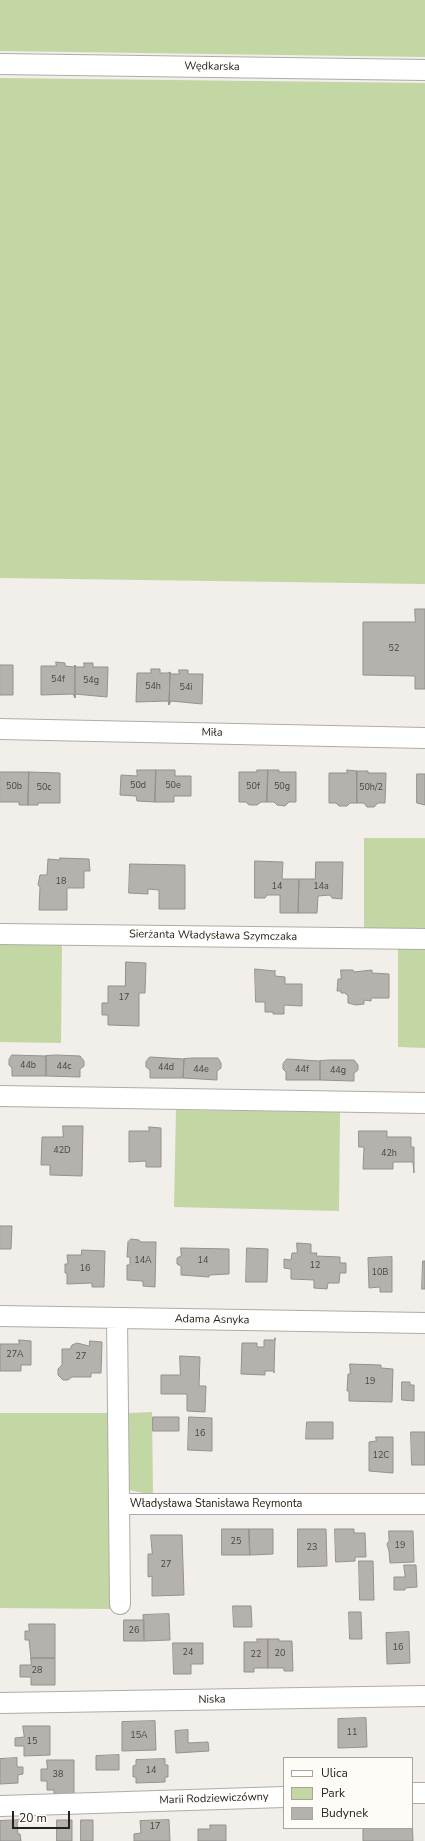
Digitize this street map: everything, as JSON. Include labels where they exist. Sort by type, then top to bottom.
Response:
[{"type":"street","name":"Wędkarska","points":[[0,64],[425,70]]},
{"type":"street","name":"Miła","points":[[0,729],[425,738]]},
{"type":"street","name":"Sierżanta Władysława Szymczaka","points":[[0,934],[425,939]]},
{"type":"street","points":[[0,1096],[425,1103]]},
{"type":"street","name":"Adama Asnyka","points":[[0,1316],[425,1323]]},
{"type":"street","name":"Władysława Stanisława Reymonta","points":[[117,1319],[119,1504],[425,1504]]},
{"type":"street","points":[[119,1504],[120,1604]]},
{"type":"street","name":"Niska","points":[[0,1704],[425,1696]]},
{"type":"street","points":[[413,1793],[425,1793]]},
{"type":"street","name":"Marii Rodziewiczówny","points":[[0,1806],[283,1797]]},
{"type":"green space","points":[[0,0],[425,0],[425,57],[0,51]]},
{"type":"green space","points":[[0,78],[425,83],[425,584],[0,578]]},
{"type":"green space","points":[[364,838],[425,838],[425,932],[364,932]]},
{"type":"green space","points":[[0,944],[62,945],[61,1043],[0,1042]]},
{"type":"green space","points":[[398,947],[425,948],[425,1048],[398,1047]]},
{"type":"green space","points":[[176,1110],[340,1112],[339,1211],[174,1207]]},
{"type":"green space","points":[[152,1412],[153,1495],[129,1490],[129,1413]]},
{"type":"green space","points":[[0,1413],[114,1413],[114,1609],[0,1608]]},
{"type":"building","points":[[415,609],[425,609],[425,689],[415,689],[415,676],[363,675],[363,622],[415,622]]},
{"type":"building","points":[[56,662],[65,663],[65,666],[74,667],[75,665],[75,698],[73,694],[41,695],[41,666],[56,666]]},
{"type":"building","points":[[84,663],[93,663],[93,667],[108,667],[107,697],[75,694],[75,665],[76,667],[84,667]]},
{"type":"building","points":[[0,665],[13,665],[13,695],[0,695]]},
{"type":"building","points":[[151,669],[160,669],[160,673],[170,672],[169,705],[168,701],[136,702],[137,673],[151,673]]},
{"type":"building","points":[[179,670],[188,670],[188,674],[203,674],[202,704],[171,701],[169,705],[170,672],[171,674],[179,674]]},
{"type":"building","points":[[137,770],[156,770],[155,802],[137,801],[136,796],[120,795],[121,775],[137,776]]},
{"type":"building","points":[[156,770],[175,770],[175,776],[191,776],[191,796],[174,796],[174,802],[155,802]]},
{"type":"building","points":[[257,770],[268,770],[267,802],[261,802],[257,805],[249,805],[246,802],[239,802],[239,772],[257,772]]},
{"type":"building","points":[[268,770],[279,770],[279,772],[296,772],[296,802],[289,802],[285,806],[277,805],[274,802],[267,802]]},
{"type":"building","points":[[347,770],[357,771],[357,803],[350,803],[347,806],[339,806],[336,803],[329,803],[329,773],[347,773]]},
{"type":"building","points":[[357,771],[368,771],[368,773],[386,773],[385,803],[378,803],[374,807],[367,807],[364,803],[357,803]]},
{"type":"building","points":[[0,772],[29,772],[28,805],[19,805],[19,802],[0,802]]},
{"type":"building","points":[[29,772],[60,773],[60,803],[38,803],[38,805],[28,805]]},
{"type":"building","points":[[417,774],[425,774],[425,805],[417,803]]},
{"type":"building","points":[[60,858],[89,859],[90,871],[84,871],[84,888],[67,888],[67,910],[39,910],[40,887],[38,885],[40,875],[47,875],[48,859],[60,860]]},
{"type":"building","points":[[255,861],[283,862],[282,879],[299,879],[298,913],[280,913],[280,895],[267,895],[265,898],[255,898]]},
{"type":"building","points":[[316,862],[343,862],[342,899],[332,898],[330,895],[318,896],[317,913],[298,913],[299,879],[315,879]]},
{"type":"building","points":[[130,864],[185,865],[185,909],[159,909],[159,890],[148,889],[148,894],[129,893]]},
{"type":"building","points":[[126,962],[146,963],[145,993],[139,993],[139,1026],[108,1025],[108,1015],[102,1015],[102,1003],[108,1003],[108,986],[125,986]]},
{"type":"building","points":[[255,969],[275,970],[275,976],[285,977],[285,984],[302,984],[302,1006],[284,1005],[284,1014],[265,1012],[265,1002],[256,1002]]},
{"type":"building","points":[[341,970],[353,970],[354,972],[372,970],[372,973],[389,974],[389,998],[371,998],[371,1001],[364,1000],[364,1004],[356,1005],[348,1003],[348,996],[345,993],[341,993],[341,991],[337,991],[338,979],[341,979]]},
{"type":"building","points":[[12,1055],[46,1056],[46,1076],[12,1076],[12,1068],[9,1065],[9,1060]]},
{"type":"building","points":[[46,1056],[80,1056],[84,1061],[84,1066],[80,1069],[80,1077],[46,1076]]},
{"type":"building","points":[[150,1057],[184,1059],[183,1078],[150,1078],[150,1070],[146,1067],[146,1062]]},
{"type":"building","points":[[218,1058],[221,1063],[221,1068],[217,1071],[217,1080],[183,1078],[184,1059]]},
{"type":"building","points":[[287,1059],[320,1061],[320,1080],[286,1080],[286,1072],[283,1069],[283,1064]]},
{"type":"building","points":[[354,1060],[358,1065],[358,1070],[354,1073],[354,1081],[320,1080],[320,1061]]},
{"type":"building","points":[[63,1126],[83,1126],[82,1176],[50,1175],[50,1165],[41,1165],[42,1137],[63,1137]]},
{"type":"building","points":[[149,1127],[161,1128],[161,1167],[146,1167],[146,1161],[129,1162],[129,1131],[149,1131]]},
{"type":"building","points":[[359,1131],[387,1131],[387,1137],[411,1137],[411,1147],[414,1147],[414,1173],[413,1162],[393,1162],[393,1169],[363,1169],[364,1147],[359,1147]]},
{"type":"building","points":[[0,1226],[12,1226],[11,1249],[0,1249]]},
{"type":"building","points":[[131,1239],[139,1240],[141,1242],[156,1242],[155,1287],[143,1286],[143,1281],[127,1280],[127,1265],[130,1265],[130,1257],[127,1257],[128,1242]]},
{"type":"building","points":[[297,1243],[311,1244],[311,1253],[317,1253],[316,1256],[340,1257],[340,1263],[346,1263],[346,1273],[340,1273],[339,1283],[328,1283],[327,1289],[314,1288],[314,1280],[291,1279],[291,1269],[284,1268],[284,1259],[291,1260],[292,1253],[297,1253]]},
{"type":"building","points":[[181,1248],[229,1249],[229,1274],[209,1275],[209,1277],[181,1275],[181,1266],[177,1264],[177,1258],[181,1256]]},
{"type":"building","points":[[247,1248],[268,1249],[267,1282],[246,1282]]},
{"type":"building","points":[[82,1250],[105,1251],[104,1287],[92,1287],[92,1283],[67,1284],[65,1264],[68,1264],[67,1255],[81,1255]]},
{"type":"building","points":[[392,1257],[392,1292],[380,1292],[380,1287],[369,1288],[368,1258]]},
{"type":"building","points":[[423,1261],[425,1261],[425,1289],[422,1289]]},
{"type":"building","points":[[19,1340],[31,1341],[31,1365],[21,1365],[21,1371],[0,1371],[0,1344],[19,1344]]},
{"type":"building","points":[[264,1340],[275,1340],[274,1373],[274,1371],[265,1371],[265,1375],[241,1374],[242,1343],[257,1343],[257,1347],[264,1347]]},
{"type":"building","points":[[90,1341],[102,1342],[101,1373],[91,1373],[91,1377],[72,1377],[68,1380],[63,1380],[58,1375],[58,1369],[62,1365],[62,1349],[70,1349],[72,1345],[77,1343],[89,1346]]},
{"type":"building","points":[[180,1356],[200,1357],[199,1386],[206,1386],[205,1412],[187,1411],[187,1394],[161,1394],[161,1375],[180,1375]]},
{"type":"building","points":[[350,1364],[381,1365],[381,1368],[393,1369],[392,1402],[349,1401],[349,1391],[347,1391]]},
{"type":"building","points":[[402,1382],[410,1382],[410,1385],[414,1385],[414,1401],[402,1400]]},
{"type":"building","points":[[153,1417],[179,1417],[179,1431],[153,1431]]},
{"type":"building","points":[[189,1417],[212,1418],[212,1451],[188,1450]]},
{"type":"building","points":[[307,1422],[333,1422],[333,1439],[306,1439]]},
{"type":"building","points":[[411,1432],[425,1432],[425,1465],[412,1465]]},
{"type":"building","points":[[376,1437],[393,1437],[393,1473],[369,1471],[369,1442],[376,1441]]},
{"type":"building","points":[[222,1529],[249,1529],[250,1555],[222,1555]]},
{"type":"building","points":[[249,1529],[273,1529],[273,1554],[250,1555]]},
{"type":"building","points":[[298,1529],[326,1529],[327,1566],[298,1567]]},
{"type":"building","points":[[335,1529],[354,1529],[354,1533],[365,1533],[366,1557],[355,1557],[355,1561],[336,1562]]},
{"type":"building","points":[[389,1531],[413,1531],[414,1562],[390,1563],[387,1544],[389,1541]]},
{"type":"building","points":[[151,1535],[182,1535],[184,1595],[152,1596],[152,1576],[148,1577],[148,1554],[152,1554]]},
{"type":"building","points":[[359,1561],[373,1561],[374,1600],[360,1600]]},
{"type":"building","points":[[404,1565],[416,1565],[417,1587],[405,1588],[405,1590],[394,1590],[394,1577],[405,1577]]},
{"type":"building","points":[[233,1606],[251,1606],[252,1627],[234,1627]]},
{"type":"building","points":[[349,1612],[361,1612],[362,1639],[350,1639]]},
{"type":"building","points":[[169,1614],[170,1640],[144,1641],[143,1615]]},
{"type":"building","points":[[124,1620],[144,1620],[144,1641],[124,1641]]},
{"type":"building","points":[[29,1624],[55,1624],[55,1658],[31,1658],[29,1640],[25,1640],[25,1631],[29,1631]]},
{"type":"building","points":[[409,1632],[410,1663],[387,1664],[386,1633]]},
{"type":"building","points":[[257,1639],[268,1639],[268,1668],[254,1668],[254,1672],[244,1672],[244,1642],[257,1642]]},
{"type":"building","points":[[268,1639],[292,1641],[293,1671],[284,1671],[284,1668],[268,1668]]},
{"type":"building","points":[[173,1643],[203,1643],[203,1664],[191,1664],[191,1674],[174,1674]]},
{"type":"building","points":[[31,1658],[55,1658],[55,1685],[31,1685],[31,1677],[20,1677],[20,1665],[31,1665]]},
{"type":"building","points":[[366,1718],[367,1747],[338,1748],[338,1719]]},
{"type":"building","points":[[155,1721],[156,1750],[122,1751],[122,1722]]},
{"type":"building","points":[[23,1726],[50,1726],[50,1755],[24,1756],[24,1746],[15,1746],[15,1738],[24,1737]]},
{"type":"building","points":[[188,1730],[188,1743],[208,1742],[209,1751],[176,1753],[175,1731]]},
{"type":"building","points":[[119,1755],[119,1770],[96,1770],[96,1756]]},
{"type":"building","points":[[17,1758],[17,1767],[23,1767],[23,1774],[18,1775],[18,1783],[0,1784],[0,1759]]},
{"type":"building","points":[[165,1759],[165,1765],[168,1765],[168,1777],[165,1777],[165,1782],[136,1783],[136,1777],[133,1777],[133,1766],[136,1765],[136,1760]]},
{"type":"building","points":[[47,1760],[74,1760],[74,1797],[54,1797],[54,1790],[47,1790],[47,1781],[41,1781],[41,1769],[47,1769]]},
{"type":"building","points":[[20,1820],[20,1822],[17,1822],[18,1834],[20,1834],[21,1841],[0,1841],[0,1821]]},
{"type":"building","points":[[57,1820],[72,1820],[72,1841],[57,1841]]},
{"type":"building","points":[[81,1820],[93,1820],[93,1841],[81,1841]]},
{"type":"building","points":[[169,1820],[170,1841],[134,1841],[134,1834],[141,1833],[140,1821]]},
{"type":"building","points":[[210,1825],[226,1825],[226,1841],[198,1841],[198,1829],[210,1829]]},
{"type":"building","points":[[363,1829],[413,1829],[413,1841],[363,1841]]}]
